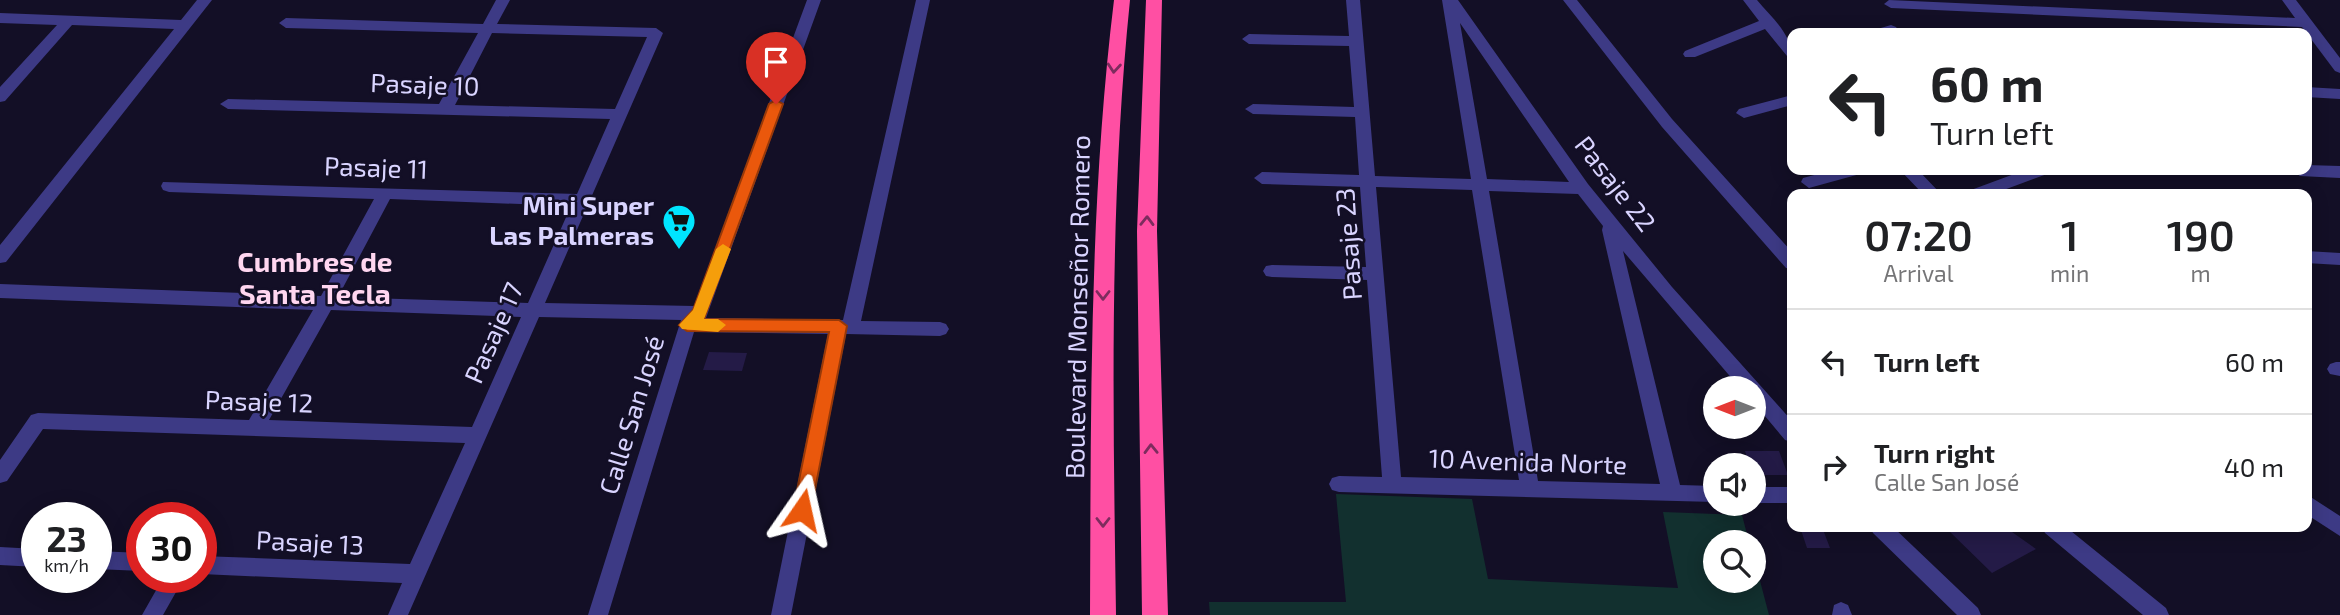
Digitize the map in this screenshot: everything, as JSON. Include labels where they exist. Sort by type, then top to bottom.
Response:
[{"type":"highway","name":"Boulevard Monseñor Romero","points":[[1103,615],[1104,221],[1109,116],[1122,0]]},
{"type":"highway","points":[[1154,0],[1148,120],[1146,257],[1155,615]]},
{"type":"street","points":[[0,257],[205,0]]},
{"type":"street","points":[[444,110],[503,0]]},
{"type":"street","name":"Calle San José","points":[[598,615],[694,319],[814,0]]},
{"type":"street","points":[[781,615],[845,326],[923,0]]},
{"type":"street","name":"Pasaje 23","points":[[1353,0],[1392,485]]},
{"type":"street","points":[[1450,0],[1530,489]]},
{"type":"street","name":"Pasaje 22","points":[[1450,0],[1582,188],[1666,292],[1740,376]]},
{"type":"street","points":[[1570,0],[1667,123],[1787,257]]},
{"type":"street","points":[[1750,0],[1787,45]]},
{"type":"street","points":[[2289,0],[2310,28]]},
{"type":"street","points":[[1891,4],[2306,23]]},
{"type":"street","points":[[0,18],[185,25]]},
{"type":"street","points":[[1,95],[68,21]]},
{"type":"street","points":[[1690,54],[1769,22]]},
{"type":"street","points":[[286,23],[489,29]]},
{"type":"street","name":"Pasaje 17","points":[[398,615],[656,33],[489,29]]},
{"type":"street","points":[[2312,31],[2340,68]]},
{"type":"street","points":[[1249,39],[1357,41]]},
{"type":"street","points":[[2312,92],[2340,94]]},
{"type":"street","points":[[1744,113],[1787,101]]},
{"type":"street","name":"Pasaje 10","points":[[228,104],[620,114]]},
{"type":"street","points":[[1253,109],[1363,112]]},
{"type":"street","points":[[2312,171],[2340,172]]},
{"type":"street","points":[[1809,182],[1835,175]]},
{"type":"street","points":[[1913,175],[1928,189]]},
{"type":"street","points":[[1990,189],[2028,175]]},
{"type":"street","points":[[1262,178],[1582,188]]},
{"type":"street","name":"Pasaje 11","points":[[169,186],[582,200]]},
{"type":"street","points":[[254,429],[384,195]]},
{"type":"street","points":[[1612,224],[1610,230],[1672,492]]},
{"type":"street","points":[[2312,257],[2340,259]]},
{"type":"street","points":[[1272,271],[1376,274]]},
{"type":"street","points":[[0,292],[327,301],[940,329]]},
{"type":"street","name":"Pasaje 22","points":[[1766,405],[1787,428]]},
{"type":"street","name":"Pasaje 12","points":[[0,475],[38,421],[478,435]]},
{"type":"street","name":"10 Avenida Norte","points":[[1339,484],[1703,493]]},
{"type":"street","points":[[1766,495],[1787,495]]},
{"type":"street","points":[[2312,506],[2340,509]]},
{"type":"street","points":[[2312,508],[2340,527]]},
{"type":"street","points":[[1885,532],[1971,615]]},
{"type":"street","points":[[2058,532],[2159,615]]},
{"type":"street","points":[[0,556],[21,557]]},
{"type":"street","name":"Pasaje 13","points":[[217,566],[416,574]]},
{"type":"street","points":[[152,615],[165,593]]},
{"type":"green space","points":[[1336,494],[1472,499],[1488,579],[1678,588],[1663,512],[1742,516],[1746,530],[1703,530],[1703,593],[1763,593],[1769,615],[1210,615],[1209,602],[1346,602]]},
{"type":"building","points":[[709,352],[747,353],[742,371],[703,370]]},
{"type":"building","points":[[1745,451],[1779,451],[1787,475],[1766,475],[1766,453]]},
{"type":"building","points":[[1802,532],[1824,532],[1830,548],[1807,548]]},
{"type":"building","points":[[1950,532],[2012,532],[2036,549],[1992,573]]},
{"type":"slow traffic","points":[[718,325],[687,325],[700,313],[723,249]]},
{"type":"place","name":"Mini Super Las Palmeras","points":[[679,251]]},
{"type":"district","name":"Cumbres de Santa Tecla","points":[[315,278]]},
{"type":"route","points":[[776,104],[700,313],[687,325],[839,326],[802,510]]}]
